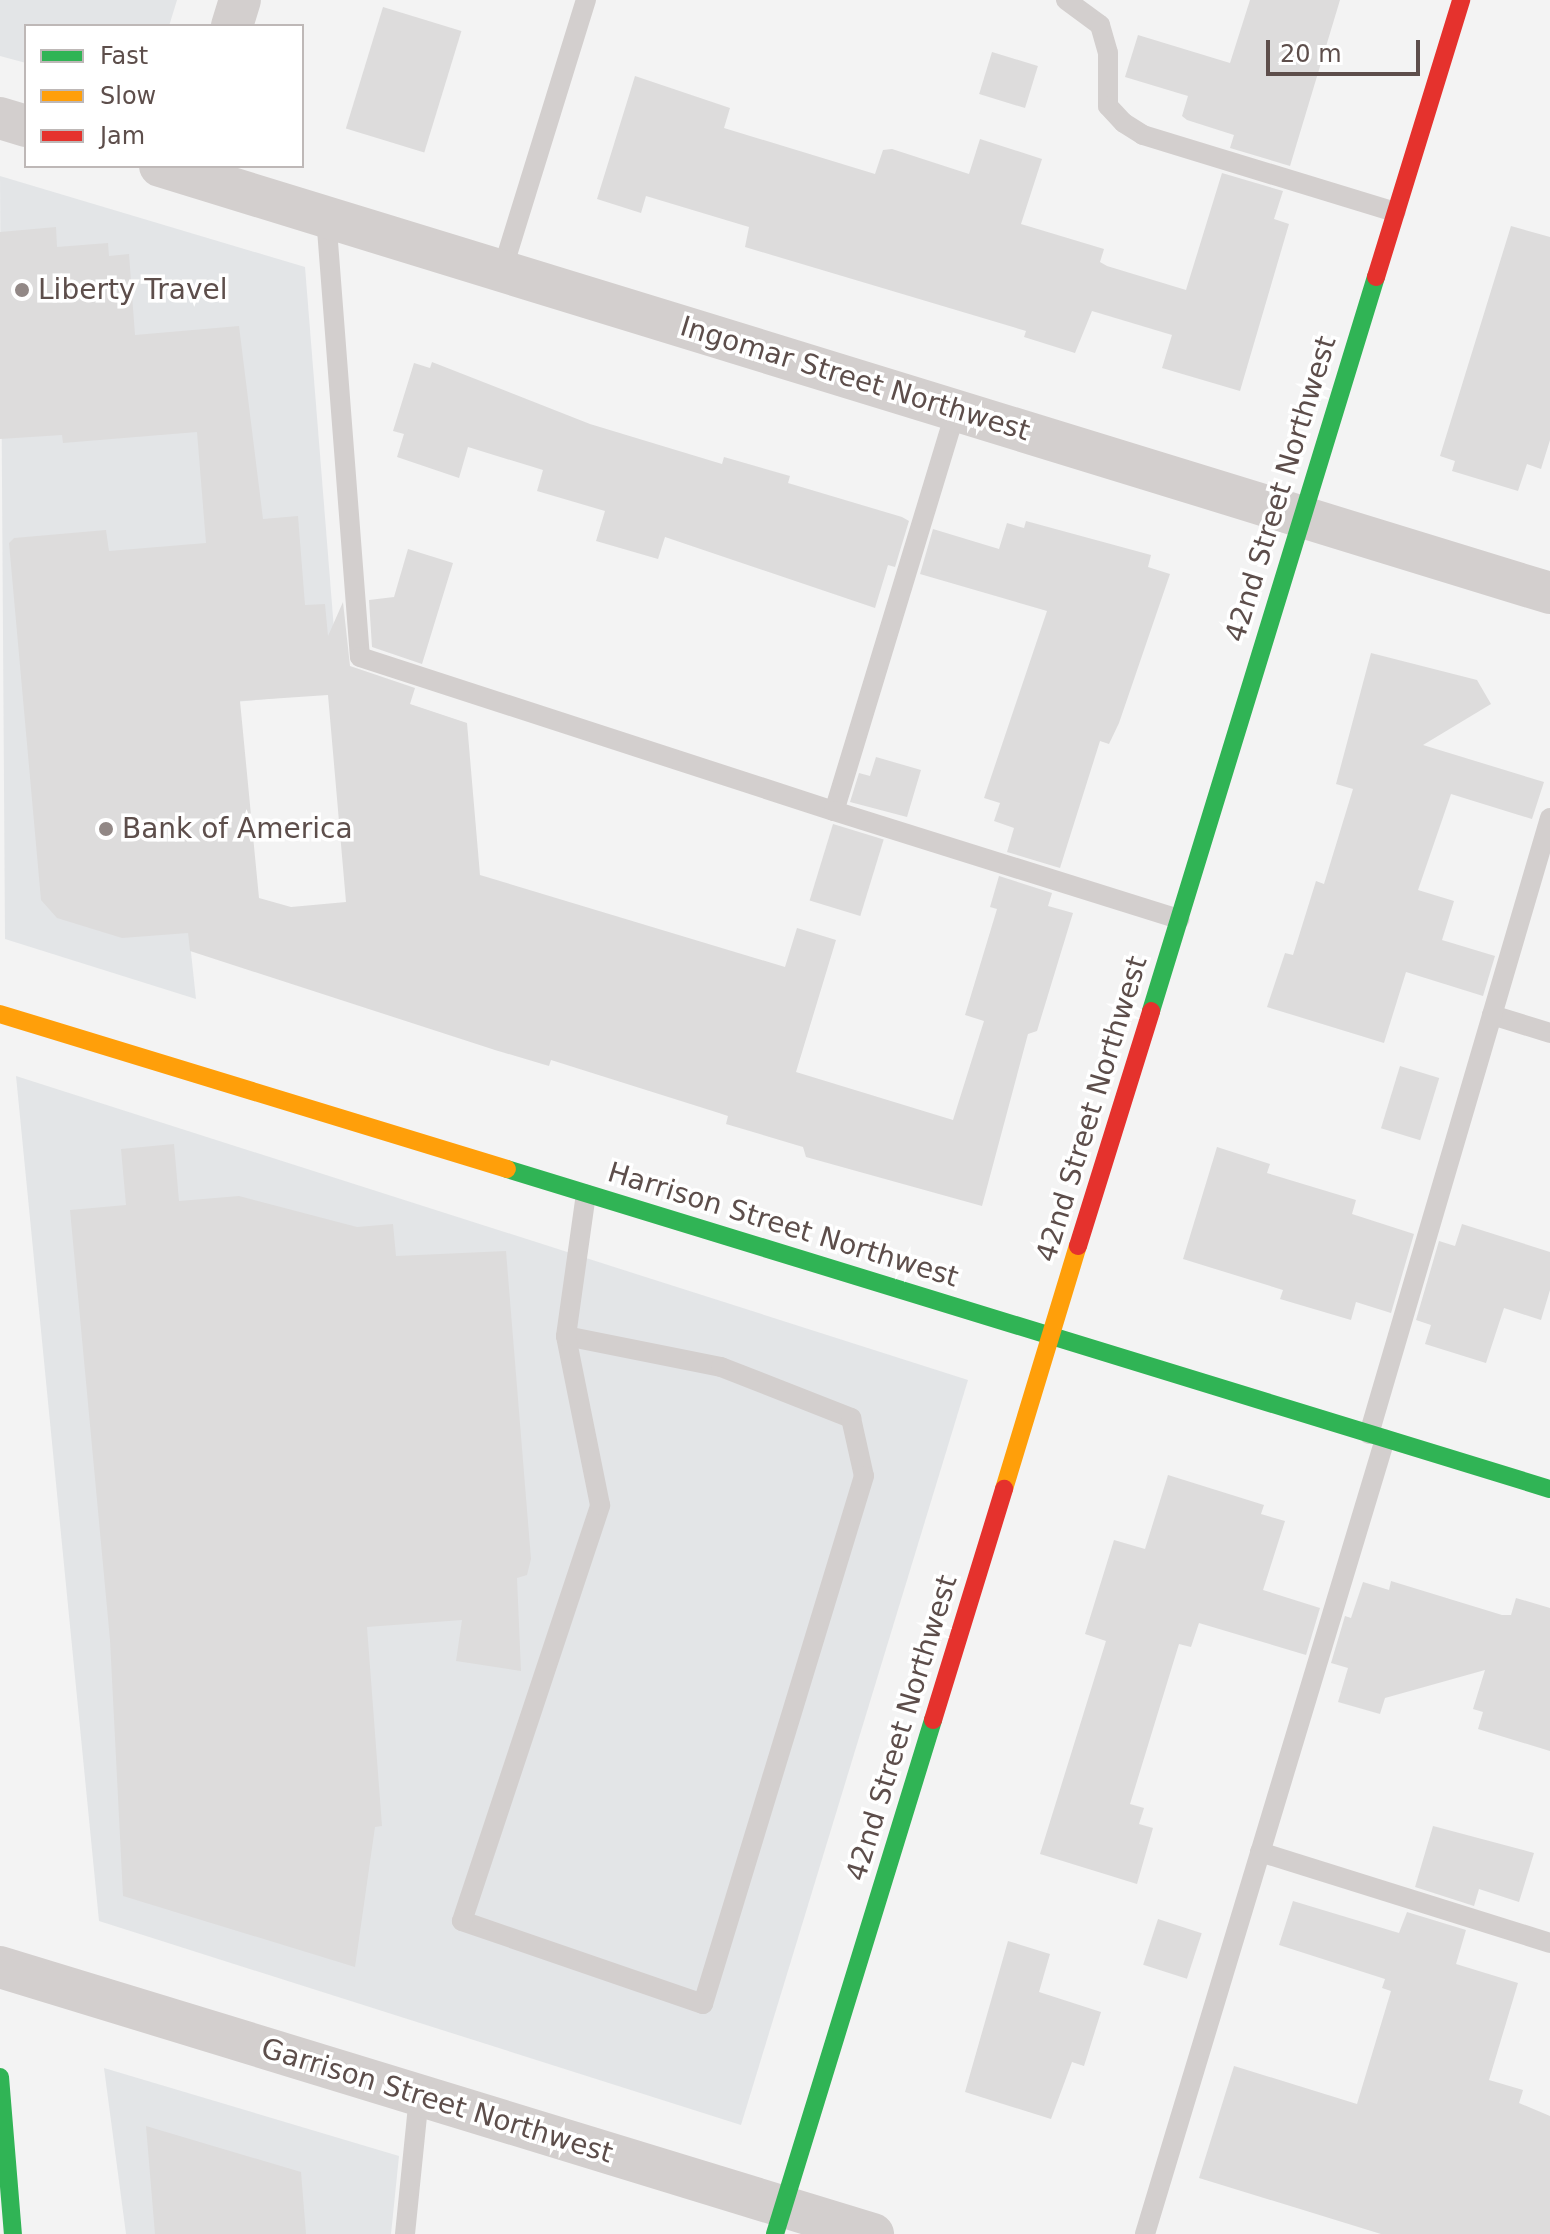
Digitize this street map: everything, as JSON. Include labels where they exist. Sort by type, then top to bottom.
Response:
[{"type":"street","points":[[233,24],[240,0]]},
{"type":"street","name":"42nd Street Northwest","points":[[779,2220],[1461,0]]},
{"type":"street","points":[[0,118],[24,125]]},
{"type":"street","name":"Ingomar Street Northwest","points":[[178,169],[1550,593]]},
{"type":"street","name":"Harrison Street Northwest","points":[[0,1014],[1550,1489]]},
{"type":"street","name":"Garrison Street Northwest","points":[[0,1967],[419,2095],[779,2220],[873,2234]]},
{"type":"street","points":[[0,2077],[13,2234]]},
{"type":"lane","points":[[502,271],[586,0]]},
{"type":"lane","points":[[1066,0],[1100,25],[1108,53],[1108,106],[1143,135],[1395,212]]},
{"type":"lane","points":[[326,216],[360,657],[1179,919]]},
{"type":"lane","points":[[834,811],[956,410]]},
{"type":"lane","points":[[1145,2234],[1260,1852],[1492,1015],[1550,818]]},
{"type":"lane","points":[[1492,1015],[1550,1033]]},
{"type":"lane","points":[[566,1336],[721,1367],[851,1418],[864,1476],[703,2004],[462,1921],[600,1505],[566,1336],[586,1194]]},
{"type":"lane","points":[[1260,1852],[1550,1943]]},
{"type":"lane","points":[[405,2234],[419,2095]]},
{"type":"shaded area","points":[[0,0],[177,0],[170,24],[24,24],[24,62],[0,56]]},
{"type":"shaded area","points":[[0,176],[305,267],[339,692],[165,709],[196,999],[5,939]]},
{"type":"shaded area","points":[[16,1076],[968,1380],[741,2125],[99,1921]]},
{"type":"shaded area","points":[[104,2068],[399,2156],[391,2234],[126,2234]]},
{"type":"building","points":[[1250,0],[1340,0],[1290,166],[1230,148],[1234,135],[1187,120],[1182,116],[1188,96],[1125,77],[1138,35],[1230,63]]},
{"type":"building","points":[[383,7],[461,31],[424,152],[346,128]]},
{"type":"building","points":[[992,52],[1038,66],[1025,108],[979,94]]},
{"type":"building","points":[[635,76],[730,108],[724,128],[875,174],[883,150],[892,149],[969,174],[980,139],[1042,159],[1021,224],[1104,249],[1100,262],[1107,266],[1186,290],[1222,173],[1283,191],[1274,219],[1289,224],[1240,391],[1162,368],[1172,335],[1092,311],[1075,353],[1024,337],[1026,331],[745,247],[749,227],[646,196],[641,213],[597,199]]},
{"type":"building","points":[[1511,226],[1550,237],[1550,440],[1541,469],[1527,464],[1518,491],[1452,471],[1455,461],[1440,456]]},
{"type":"building","points":[[56,227],[57,247],[108,243],[109,256],[129,254],[135,335],[239,326],[263,519],[298,516],[305,605],[325,604],[328,636],[343,602],[350,666],[415,688],[410,704],[467,723],[480,875],[785,967],[797,928],[836,940],[796,1072],[953,1120],[984,1021],[965,1015],[997,909],[990,907],[999,876],[1052,893],[1048,906],[1073,913],[1037,1031],[1028,1034],[982,1206],[806,1157],[803,1147],[726,1124],[728,1116],[719,1113],[551,1060],[549,1066],[495,1050],[190,951],[188,933],[122,938],[57,918],[41,900],[9,543],[14,538],[106,530],[109,551],[206,543],[197,432],[63,443],[62,435],[0,439],[0,232]],"holes":[[[328,695],[346,902],[291,907],[259,898],[240,701]]]},
{"type":"building","points":[[432,362],[590,424],[722,464],[724,457],[790,476],[788,483],[902,517],[909,521],[895,567],[888,565],[875,608],[665,537],[658,559],[596,541],[605,511],[537,491],[543,470],[468,447],[459,478],[397,457],[404,434],[393,431],[414,363],[430,368]]},
{"type":"building","points":[[1026,521],[1151,555],[1148,567],[1170,574],[1119,723],[1109,744],[1100,741],[1060,868],[1007,852],[1014,828],[994,821],[1000,803],[984,798],[1047,611],[920,574],[933,529],[999,549],[1007,523],[1024,528]]},
{"type":"building","points":[[408,549],[453,563],[422,664],[372,647],[369,600],[394,597]]},
{"type":"building","points":[[1371,653],[1477,680],[1491,704],[1423,745],[1544,782],[1532,819],[1451,794],[1418,890],[1454,901],[1442,940],[1495,956],[1483,996],[1406,972],[1384,1043],[1267,1007],[1285,953],[1293,955],[1316,881],[1324,884],[1353,789],[1336,784]]},
{"type":"building","points":[[876,757],[921,770],[907,817],[850,802],[859,773],[870,776]]},
{"type":"building","points":[[833,824],[884,839],[860,916],[810,901]]},
{"type":"building","points":[[1400,1066],[1439,1078],[1420,1140],[1381,1128]]},
{"type":"building","points":[[174,1144],[179,1201],[239,1196],[357,1227],[393,1224],[396,1256],[506,1251],[531,1559],[527,1575],[517,1578],[521,1671],[456,1661],[462,1620],[367,1627],[382,1826],[375,1827],[355,1967],[123,1896],[110,1640],[70,1210],[126,1205],[121,1149]]},
{"type":"building","points":[[1217,1147],[1270,1164],[1267,1173],[1356,1200],[1352,1214],[1414,1234],[1391,1313],[1356,1302],[1351,1320],[1280,1299],[1283,1290],[1183,1259]]},
{"type":"building","points":[[1462,1224],[1550,1252],[1550,1290],[1541,1320],[1504,1308],[1486,1363],[1425,1344],[1431,1325],[1416,1320],[1439,1241],[1455,1246]]},
{"type":"building","points":[[1168,1475],[1264,1505],[1261,1514],[1285,1521],[1263,1590],[1320,1608],[1306,1655],[1199,1623],[1191,1647],[1179,1644],[1130,1804],[1144,1808],[1139,1824],[1153,1828],[1137,1884],[1040,1854],[1106,1641],[1085,1634],[1114,1540],[1145,1549]]},
{"type":"building","points":[[1391,1581],[1502,1615],[1511,1615],[1516,1598],[1550,1608],[1550,1751],[1478,1729],[1483,1712],[1473,1709],[1485,1670],[1385,1698],[1380,1714],[1338,1702],[1348,1668],[1331,1663],[1345,1616],[1351,1618],[1363,1582],[1389,1590]]},
{"type":"building","points":[[1433,1826],[1534,1853],[1519,1902],[1479,1889],[1474,1906],[1415,1887]]},
{"type":"building","points":[[1293,1901],[1399,1933],[1407,1912],[1466,1930],[1456,1964],[1518,1983],[1489,2080],[1523,2090],[1519,2103],[1550,2116],[1550,2234],[1381,2234],[1199,2178],[1234,2066],[1357,2104],[1391,1991],[1382,1988],[1385,1979],[1279,1945]]},
{"type":"building","points":[[1158,1919],[1202,1933],[1187,1979],[1143,1965]]},
{"type":"building","points":[[1008,1941],[1050,1954],[1039,1992],[1101,2012],[1084,2066],[1072,2062],[1051,2119],[965,2092]]},
{"type":"building","points":[[146,2126],[301,2172],[306,2234],[155,2234]]},
{"type":"traffic: fast","points":[[1151,1011],[1376,277]]},
{"type":"traffic: fast","points":[[507,1169],[1550,1489]]},
{"type":"traffic: fast","points":[[775,2234],[933,1720]]},
{"type":"traffic: fast","points":[[0,2077],[13,2234]]},
{"type":"traffic: slow","points":[[0,1014],[507,1169]]},
{"type":"traffic: slow","points":[[1004,1489],[1078,1246]]},
{"type":"traffic: jam","points":[[1376,277],[1461,0]]},
{"type":"traffic: jam","points":[[1078,1246],[1151,1011]]},
{"type":"traffic: jam","points":[[933,1720],[1004,1489]]},
{"type":"place","name":"Liberty Travel","points":[[22,290]]},
{"type":"place","name":"Bank of America","points":[[106,829]]}]
